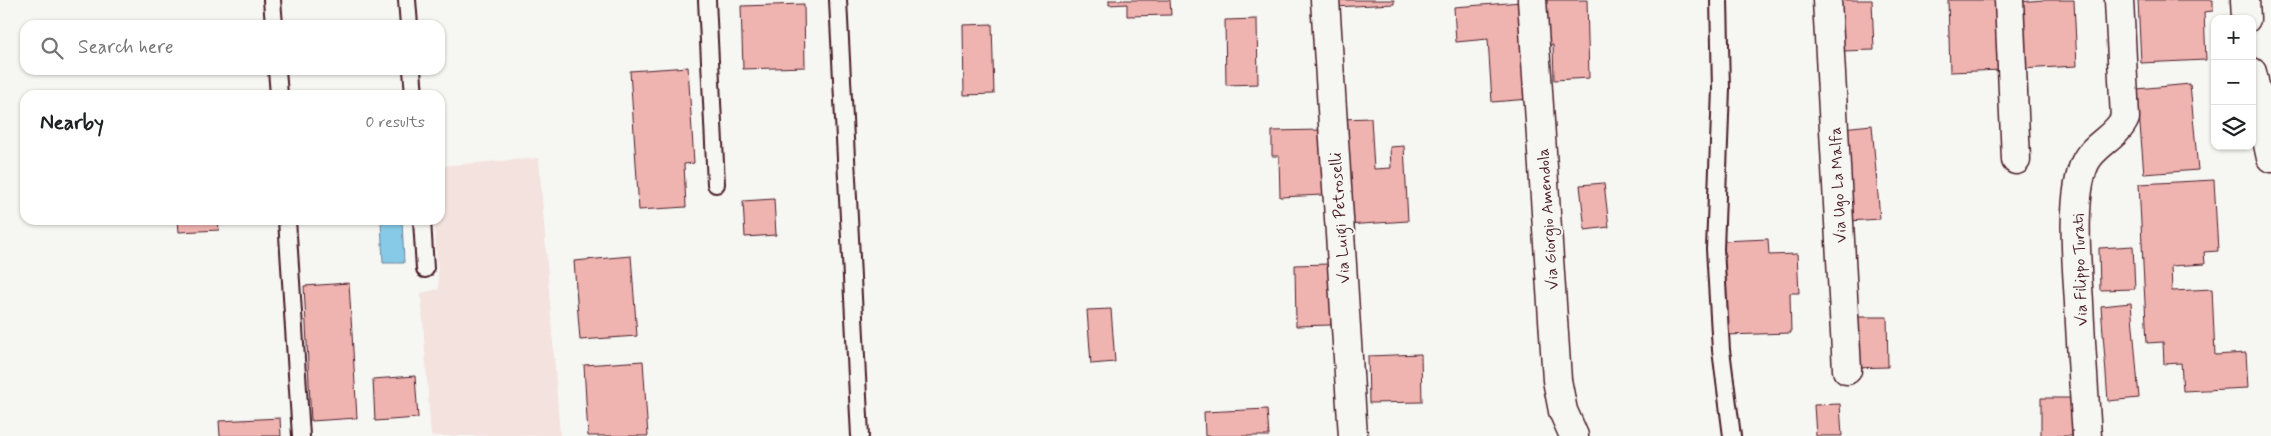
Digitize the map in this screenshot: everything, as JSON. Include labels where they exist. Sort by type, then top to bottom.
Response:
[{"type":"street","name":"Via Luigi Petroselli","points":[[1325,0],[1352,436]]},
{"type":"street","name":"Via Giorgio Amendola","points":[[1532,0],[1558,391],[1563,410],[1574,436]]},
{"type":"street","name":"Via Ugo La Malfa","points":[[1827,0],[1847,370]]},
{"type":"street","points":[[2009,0],[2016,160]]},
{"type":"street","name":"Via Filippo Turati","points":[[2087,436],[2076,249],[2077,202],[2084,164],[2089,156],[2121,126],[2125,118],[2119,0]]},
{"type":"street","points":[[2245,0],[2246,15]]},
{"type":"street","points":[[2256,90],[2271,158]]},
{"type":"lane","points":[[272,0],[274,20]]},
{"type":"lane","points":[[408,0],[409,20]]},
{"type":"lane","points":[[707,0],[716,184]]},
{"type":"lane","points":[[838,0],[860,436]]},
{"type":"lane","points":[[1718,0],[1721,89],[1716,249],[1720,350],[1732,436]]},
{"type":"lane","points":[[277,75],[279,90]]},
{"type":"lane","points":[[412,75],[414,90]]},
{"type":"lane","points":[[287,225],[301,436]]},
{"type":"lane","points":[[422,225],[425,269]]},
{"type":"shaded area","points":[[539,158],[560,436],[431,436],[421,293],[439,289],[434,225],[445,225],[445,166]]},
{"type":"water","points":[[381,225],[402,225],[404,263],[383,263]]},
{"type":"building","points":[[1109,0],[1170,0],[1171,15],[1127,16],[1127,4],[1109,5]]},
{"type":"building","points":[[1334,0],[1394,0],[1394,4],[1334,7]]},
{"type":"building","points":[[1540,0],[1587,0],[1589,78],[1554,80],[1553,45],[1542,45]]},
{"type":"building","points":[[1840,0],[1872,0],[1874,50],[1842,51]]},
{"type":"building","points":[[1948,0],[2000,0],[2002,70],[1950,72]]},
{"type":"building","points":[[2074,0],[2077,66],[2020,69],[2017,2]]},
{"type":"building","points":[[2138,0],[2213,0],[2213,11],[2204,12],[2206,60],[2141,63]]},
{"type":"building","points":[[1522,2],[1529,99],[1492,102],[1488,39],[1456,42],[1454,7]]},
{"type":"building","points":[[804,4],[805,67],[743,69],[741,6]]},
{"type":"building","points":[[1257,19],[1258,84],[1226,85],[1225,20]]},
{"type":"building","points":[[992,24],[994,94],[964,95],[963,25]]},
{"type":"building","points":[[688,67],[694,163],[684,164],[686,207],[639,210],[630,71]]},
{"type":"building","points":[[2190,84],[2198,170],[2144,174],[2137,89]]},
{"type":"building","points":[[1371,118],[1374,169],[1391,168],[1390,147],[1404,146],[1408,221],[1346,225],[1341,119]]},
{"type":"building","points":[[1872,125],[1880,219],[1849,221],[1842,128]]},
{"type":"building","points":[[1321,130],[1323,195],[1280,197],[1279,156],[1272,156],[1272,131]]},
{"type":"building","points":[[2214,180],[2218,251],[2204,252],[2205,264],[2171,266],[2172,291],[2212,289],[2215,355],[2246,353],[2248,388],[2183,391],[2181,363],[2164,364],[2163,342],[2147,343],[2139,184]]},
{"type":"building","points":[[1604,183],[1609,227],[1585,230],[1580,185]]},
{"type":"building","points":[[774,199],[776,235],[745,237],[743,201]]},
{"type":"building","points":[[178,225],[218,225],[219,230],[179,232]]},
{"type":"building","points":[[1768,239],[1769,255],[1797,254],[1799,293],[1790,293],[1791,333],[1726,335],[1722,241]]},
{"type":"building","points":[[2133,246],[2135,289],[2100,290],[2099,248]]},
{"type":"building","points":[[631,256],[637,336],[580,340],[574,261]]},
{"type":"building","points":[[1329,264],[1331,325],[1296,326],[1295,265]]},
{"type":"building","points":[[349,283],[357,418],[311,421],[304,286]]},
{"type":"building","points":[[2131,303],[2139,398],[2108,401],[2101,306]]},
{"type":"building","points":[[1111,309],[1115,362],[1091,364],[1087,310]]},
{"type":"building","points":[[1852,317],[1887,317],[1888,367],[1853,368]]},
{"type":"building","points":[[1421,354],[1422,402],[1369,403],[1368,356]]},
{"type":"building","points":[[643,361],[648,436],[588,436],[584,365]]},
{"type":"building","points":[[415,376],[418,418],[375,421],[373,379]]},
{"type":"building","points":[[2041,398],[2071,398],[2072,436],[2041,436]]},
{"type":"building","points":[[1840,404],[1842,436],[1816,436],[1814,405]]},
{"type":"building","points":[[1267,409],[1269,436],[1205,436],[1204,412]]},
{"type":"building","points":[[280,418],[281,436],[220,436],[219,421]]}]
